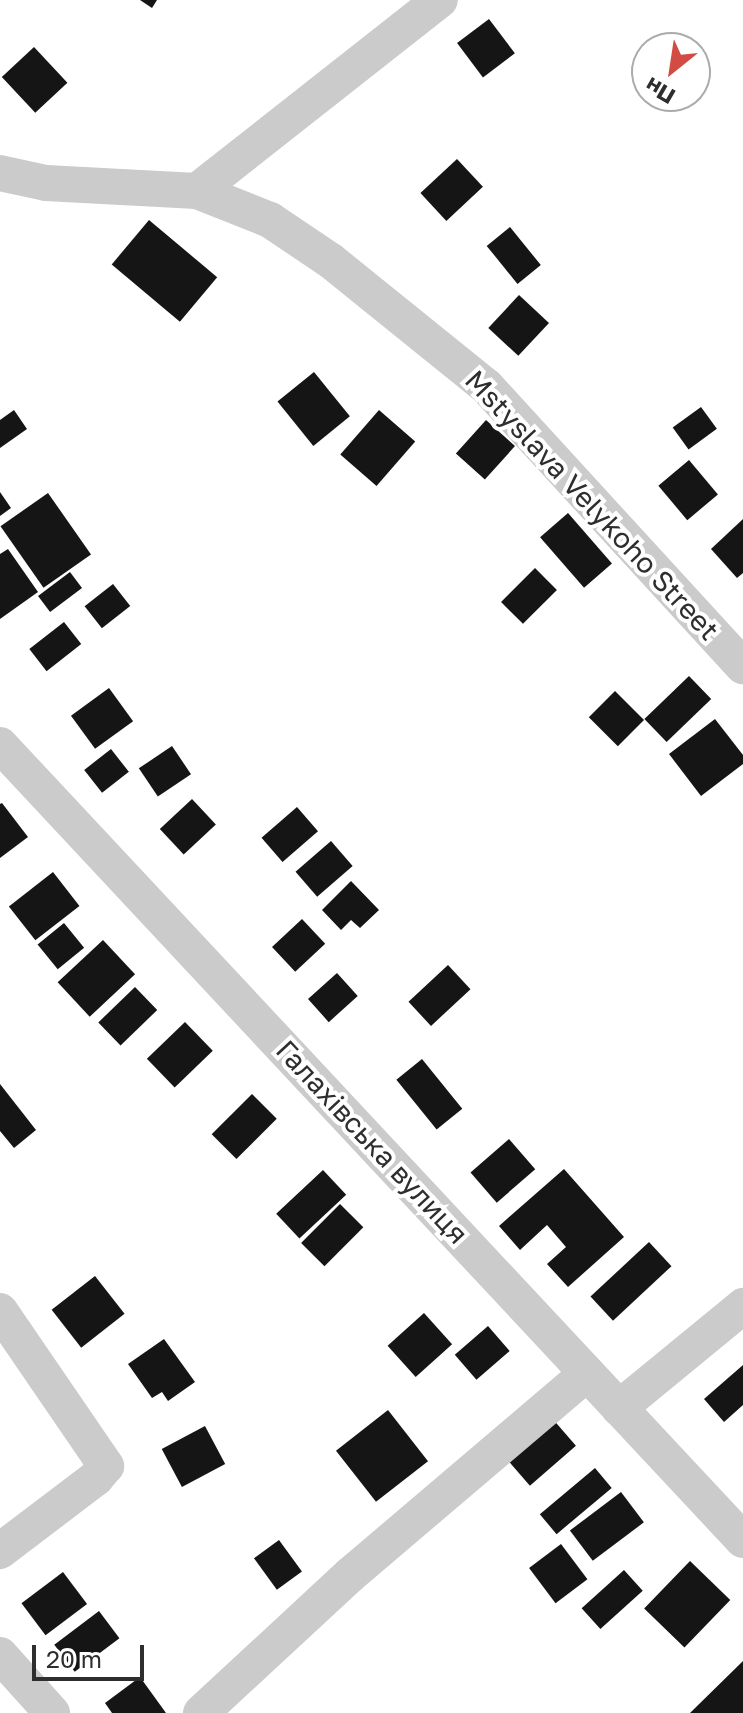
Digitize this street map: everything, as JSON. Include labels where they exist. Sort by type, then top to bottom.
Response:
[{"type":"street","points":[[197,191],[440,0]]},
{"type":"street","name":"Mstyslava Velykoho Street","points":[[0,173],[46,183],[197,191],[270,220],[331,261],[486,386],[743,666]]},
{"type":"street","name":"Галахівська вулиця","points":[[0,745],[743,1540]]},
{"type":"street","points":[[619,1408],[743,1306]]},
{"type":"street","points":[[0,1311],[106,1466],[96,1478],[0,1551]]},
{"type":"street","points":[[201,1713],[350,1575],[587,1373]]},
{"type":"street","points":[[0,1655],[52,1713]]},
{"type":"building","points":[[140,0],[157,0],[152,8]]},
{"type":"building","points":[[489,19],[515,53],[483,77],[457,43]]},
{"type":"building","points":[[34,47],[67,83],[35,113],[2,77]]},
{"type":"building","points":[[457,159],[483,187],[446,221],[420,193]]},
{"type":"building","points":[[149,220],[217,277],[180,322],[112,264]]},
{"type":"building","points":[[510,227],[541,265],[518,284],[487,246]]},
{"type":"building","points":[[519,295],[549,323],[518,356],[488,328]]},
{"type":"building","points":[[314,372],[350,416],[313,446],[277,402]]},
{"type":"building","points":[[701,407],[717,429],[689,449],[673,428]]},
{"type":"building","points":[[14,410],[27,429],[0,448],[0,420]]},
{"type":"building","points":[[379,410],[415,441],[377,486],[340,455]]},
{"type":"building","points":[[486,420],[515,446],[485,480],[456,453]]},
{"type":"building","points":[[689,460],[718,494],[687,520],[658,486]]},
{"type":"building","points":[[0,492],[11,508],[0,516]]},
{"type":"building","points":[[48,493],[91,554],[44,588],[0,526]]},
{"type":"building","points":[[568,513],[612,564],[584,588],[540,537]]},
{"type":"building","points":[[743,519],[743,573],[737,578],[711,549]]},
{"type":"building","points":[[8,549],[38,592],[0,619],[0,554]]},
{"type":"building","points":[[535,568],[557,590],[523,624],[501,602]]},
{"type":"building","points":[[70,572],[82,588],[50,612],[38,596]]},
{"type":"building","points":[[113,584],[130,606],[102,628],[85,606]]},
{"type":"building","points":[[64,622],[81,644],[47,671],[29,649]]},
{"type":"building","points":[[689,676],[711,699],[667,742],[644,719]]},
{"type":"building","points":[[109,688],[133,721],[95,749],[71,716]]},
{"type":"building","points":[[615,691],[644,720],[618,746],[589,717]]},
{"type":"building","points":[[715,719],[743,755],[743,764],[701,796],[669,754]]},
{"type":"building","points":[[172,746],[191,774],[158,797],[139,768]]},
{"type":"building","points":[[111,749],[129,772],[102,793],[84,770]]},
{"type":"building","points":[[192,799],[216,825],[184,855],[160,829]]},
{"type":"building","points":[[0,804],[28,837],[0,858]]},
{"type":"building","points":[[297,807],[318,831],[283,862],[262,838]]},
{"type":"building","points":[[331,841],[353,866],[317,897],[296,872]]},
{"type":"building","points":[[53,872],[79,906],[35,940],[9,906]]},
{"type":"building","points":[[351,881],[379,910],[360,928],[351,920],[341,930],[322,910]]},
{"type":"building","points":[[302,919],[325,944],[295,972],[272,947]]},
{"type":"building","points":[[64,923],[84,948],[58,969],[38,944]]},
{"type":"building","points":[[103,940],[135,974],[90,1017],[58,982]]},
{"type":"building","points":[[448,965],[471,989],[431,1026],[409,1002]]},
{"type":"building","points":[[337,973],[358,996],[329,1022],[308,999]]},
{"type":"building","points":[[135,987],[157,1010],[121,1045],[98,1022]]},
{"type":"building","points":[[185,1022],[213,1051],[175,1088],[147,1059]]},
{"type":"building","points":[[422,1059],[462,1109],[437,1130],[396,1080]]},
{"type":"building","points":[[0,1084],[36,1130],[14,1148],[0,1131]]},
{"type":"building","points":[[252,1094],[277,1119],[236,1159],[212,1134]]},
{"type":"building","points":[[509,1139],[535,1169],[497,1203],[471,1172]]},
{"type":"building","points":[[564,1169],[624,1237],[568,1287],[547,1264],[566,1247],[547,1225],[520,1250],[499,1226]]},
{"type":"building","points":[[323,1170],[346,1195],[299,1239],[276,1214]]},
{"type":"building","points":[[340,1204],[363,1227],[324,1266],[301,1243]]},
{"type":"building","points":[[649,1242],[672,1266],[613,1321],[590,1297]]},
{"type":"building","points":[[95,1276],[125,1314],[81,1348],[52,1310]]},
{"type":"building","points":[[424,1313],[452,1344],[416,1377],[388,1346]]},
{"type":"building","points":[[488,1326],[510,1351],[476,1380],[455,1355]]},
{"type":"building","points":[[164,1339],[195,1382],[168,1401],[162,1392],[152,1398],[128,1364]]},
{"type":"building","points":[[743,1365],[743,1405],[724,1422],[704,1399]]},
{"type":"building","points":[[388,1410],[428,1461],[376,1502],[336,1451]]},
{"type":"building","points":[[551,1417],[576,1446],[530,1486],[505,1457]]},
{"type":"building","points":[[205,1426],[225,1464],[182,1487],[162,1449]]},
{"type":"building","points":[[595,1468],[612,1488],[557,1534],[540,1514]]},
{"type":"building","points":[[621,1492],[644,1522],[593,1561],[570,1531]]},
{"type":"building","points":[[279,1540],[302,1572],[277,1590],[254,1558]]},
{"type":"building","points":[[561,1544],[587,1579],[556,1603],[529,1568]]},
{"type":"building","points":[[690,1561],[730,1600],[684,1647],[644,1608]]},
{"type":"building","points":[[624,1570],[643,1591],[600,1629],[582,1608]]},
{"type":"building","points":[[63,1572],[87,1604],[46,1635],[21,1603]]},
{"type":"building","points":[[99,1611],[119,1638],[75,1672],[54,1645]]},
{"type":"building","points":[[743,1661],[743,1713],[690,1713]]},
{"type":"building","points":[[140,1677],[166,1713],[112,1713],[105,1703]]}]
